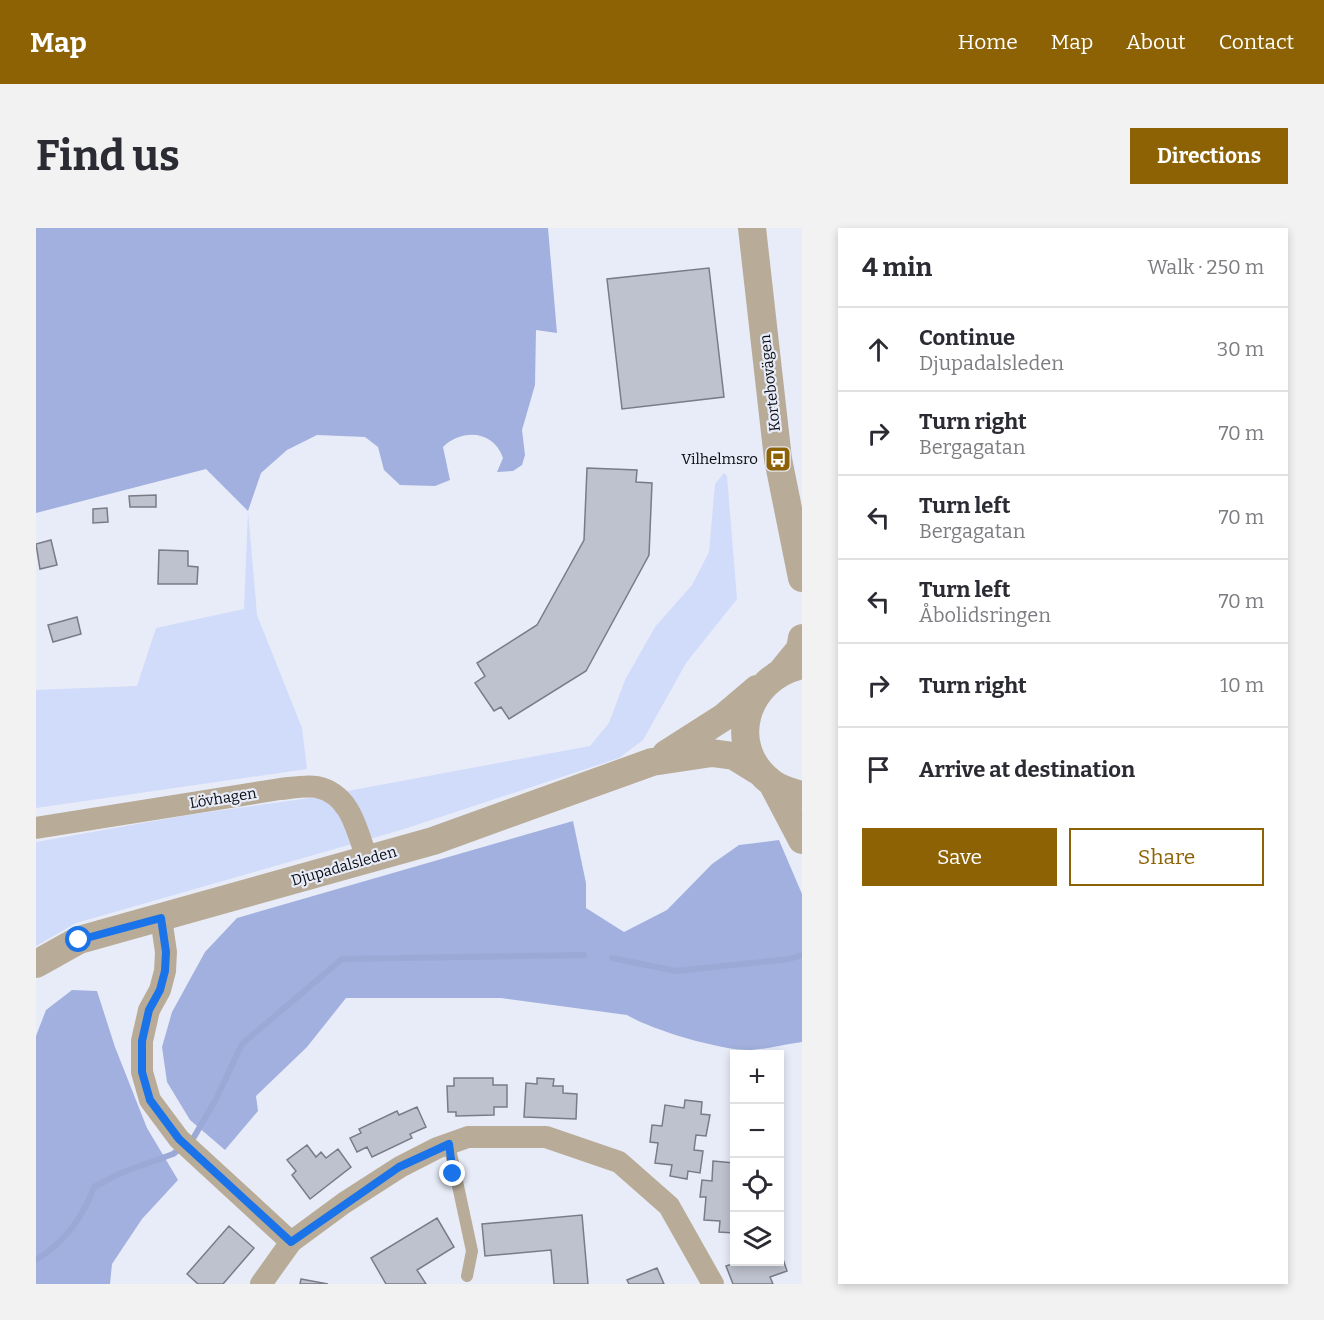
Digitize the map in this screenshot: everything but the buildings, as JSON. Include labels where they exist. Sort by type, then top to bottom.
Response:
[{"type":"street","name":"Kortebovägen","points":[[752,228],[778,459],[802,578]]},
{"type":"street","points":[[802,638],[800,649],[782,674],[750,704],[745,733],[749,754],[766,778],[802,840]]},
{"type":"street","name":"Djupadalsleden","points":[[652,762],[724,717],[782,674]]},
{"type":"street","name":"Djupadalsleden","points":[[36,964],[79,940],[434,841],[652,762],[712,753],[734,756],[766,778],[802,795]]},
{"type":"street","name":"Lövhagen","points":[[36,828],[280,789],[316,787],[336,794],[343,801],[351,814],[368,859]]},
{"type":"street","points":[[161,918],[166,952],[165,971],[160,990],[149,1010],[142,1041],[142,1072],[150,1100],[186,1145],[291,1242]]},
{"type":"street","points":[[261,1284],[291,1242],[399,1167],[468,1137],[546,1137],[619,1162],[669,1206],[713,1284]]},
{"type":"lane","points":[[449,1144],[472,1251],[466,1276]]},
{"type":"shaded area","points":[[36,228],[548,228],[557,333],[536,330],[535,385],[522,430],[525,455],[522,465],[513,471],[497,472],[503,458],[499,449],[485,438],[468,435],[451,441],[443,447],[450,480],[435,486],[400,485],[384,470],[378,447],[365,437],[317,435],[287,450],[261,473],[248,511],[206,469],[36,513]]},
{"type":"shaded area","points":[[724,473],[727,476],[737,599],[686,663],[643,740],[619,758],[401,830],[76,923],[36,946],[36,842],[188,815],[310,798],[590,746],[609,723],[625,680],[655,627],[692,585],[709,552],[715,484]]},
{"type":"shaded area","points":[[248,511],[257,615],[302,728],[307,769],[36,808],[36,690],[137,686],[156,628],[244,609]]},
{"type":"shaded area","points":[[573,821],[586,883],[586,908],[624,932],[667,910],[712,864],[739,845],[779,840],[802,894],[802,1042],[751,1050],[723,1047],[653,1027],[627,1015],[501,998],[346,998],[307,1047],[256,1096],[258,1111],[225,1150],[190,1120],[167,1082],[162,1047],[172,1012],[205,952],[237,918]]},
{"type":"shaded area","points":[[72,990],[97,991],[115,1047],[147,1128],[178,1180],[142,1219],[112,1264],[110,1284],[36,1284],[36,1036],[46,1010]]},
{"type":"waterway","points":[[189,1142],[216,1099],[242,1044],[342,959],[584,955]]},
{"type":"waterway","points":[[612,958],[676,971],[789,959],[802,955]]},
{"type":"waterway","points":[[36,1260],[64,1238],[85,1208],[94,1187],[121,1173],[173,1154],[181,1148]]},
{"type":"place","name":"Vilhelmsro","points":[[778,459]]},
{"type":"route","points":[[79,940],[161,918],[166,952],[165,971],[160,990],[149,1010],[142,1041],[142,1072],[150,1100],[179,1139],[291,1242],[344,1203],[399,1167],[449,1144],[453,1174]]}]
